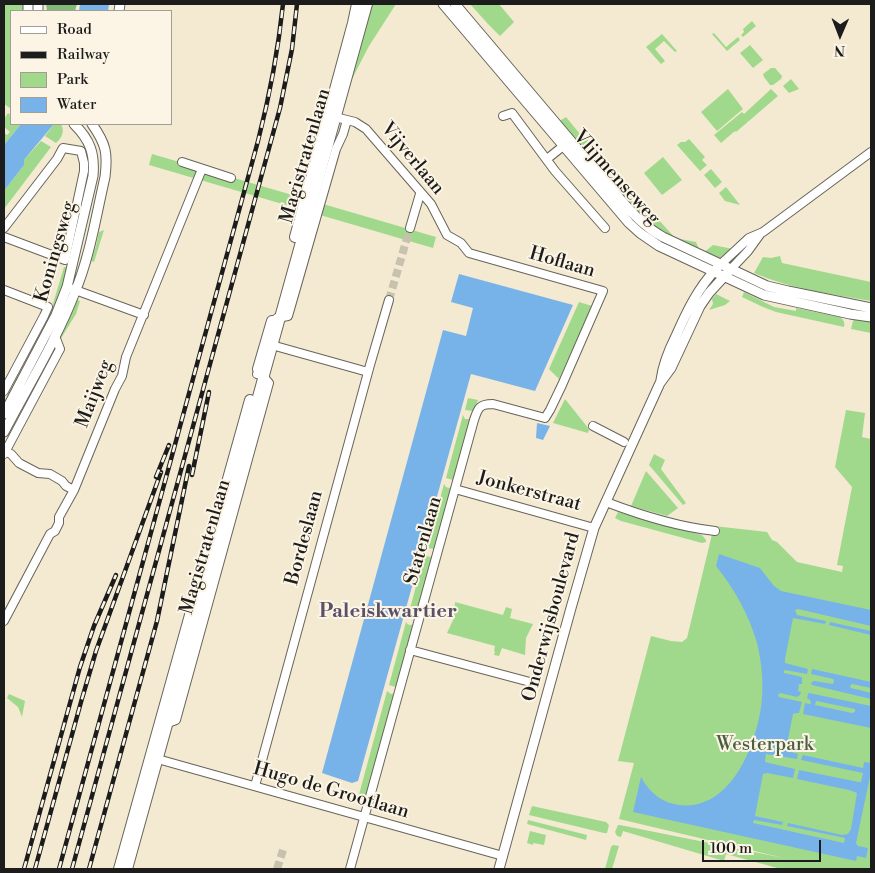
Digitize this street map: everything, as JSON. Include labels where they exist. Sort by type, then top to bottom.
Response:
[{"type":"main road","name":"Magistratenlaan","points":[[332,116],[357,4]]},
{"type":"main road","name":"Magistratenlaan","points":[[127,869],[154,758],[276,317],[332,116],[367,4]]},
{"type":"main road","name":"Magistratenlaan","points":[[119,869],[154,758]]},
{"type":"street","name":"Vlijmenseweg","points":[[443,4],[567,143],[643,224],[663,237],[768,286],[871,308]]},
{"type":"street","name":"Vlijmenseweg","points":[[455,4],[629,223],[640,233],[659,246],[764,295],[871,317]]},
{"type":"street","points":[[503,116],[512,113],[555,172],[605,228]]},
{"type":"street","name":"Vijverlaan","points":[[332,116],[358,124],[366,129],[420,194],[431,204],[447,235],[461,243],[469,253]]},
{"type":"street","name":"Magistratenlaan","points":[[276,317],[288,316],[336,149],[347,120]]},
{"type":"street","name":"Koningsweg","points":[[4,414],[56,314],[72,289],[94,162],[92,152],[83,132],[75,125]]},
{"type":"street","points":[[83,132],[95,126]]},
{"type":"street","name":"Koningsweg","points":[[4,432],[54,336],[88,250],[105,177],[106,153],[95,126]]},
{"type":"street","points":[[547,159],[567,143]]},
{"type":"street","name":"Koningsweg","points":[[4,228],[57,159],[63,148],[81,151],[84,171],[65,260],[4,237]]},
{"type":"street","points":[[721,264],[748,238],[763,232],[871,152]]},
{"type":"street","points":[[182,162],[230,178]]},
{"type":"street","name":"Maijweg","points":[[4,622],[50,534],[55,531],[59,523],[59,517],[74,490],[114,389],[122,376],[126,357],[202,169]]},
{"type":"street","points":[[410,228],[420,194]]},
{"type":"street","points":[[732,269],[763,232]]},
{"type":"street","name":"Hoflaan","points":[[469,253],[603,291],[548,414]]},
{"type":"street","name":"Onderwijsboulevard","points":[[660,383],[668,353],[687,310],[699,290],[721,264]]},
{"type":"street","name":"Onderwijsboulevard","points":[[499,869],[594,528],[660,383],[671,368],[700,306],[709,293],[732,269]]},
{"type":"street","points":[[72,289],[144,315]]},
{"type":"street","name":"Koningsweg","points":[[4,290],[48,306],[4,391]]},
{"type":"street","name":"Bordeslaan","points":[[255,786],[389,300]]},
{"type":"street","name":"Koningsweg","points":[[4,452],[60,349],[54,336]]},
{"type":"street","points":[[269,344],[368,372]]},
{"type":"street","name":"Magistratenlaan","points":[[164,721],[176,720],[269,383],[260,375]]},
{"type":"street","name":"Statenlaan","points":[[350,869],[478,408],[484,404],[492,404],[545,418],[548,414]]},
{"type":"street","points":[[593,426],[624,442]]},
{"type":"street","points":[[4,452],[11,454],[19,462],[38,473],[50,474],[74,490]]},
{"type":"street","name":"Jonkerstraat","points":[[455,489],[594,528]]},
{"type":"street","points":[[606,502],[624,509],[696,529],[715,531]]},
{"type":"street","points":[[410,650],[530,682]]},
{"type":"street","name":"Hugo de Grootlaan","points":[[154,758],[503,856]]},
{"type":"green space","points":[[4,4],[23,4],[23,10],[10,10],[10,108],[4,104]]},
{"type":"green space","points":[[46,4],[77,4],[75,10],[47,10]]},
{"type":"green space","points":[[371,4],[396,4],[369,46],[352,79],[342,111]]},
{"type":"green space","points":[[470,4],[499,4],[514,22],[500,36]]},
{"type":"green space","points":[[752,21],[756,26],[743,37],[741,35],[744,32],[743,29]]},
{"type":"green space","points":[[714,33],[726,47],[738,37],[740,40],[727,51],[712,34]]},
{"type":"green space","points":[[662,34],[677,51],[675,52],[664,41],[655,49],[665,61],[661,64],[646,47]]},
{"type":"green space","points":[[750,45],[763,60],[753,68],[740,53]]},
{"type":"green space","points":[[771,68],[775,68],[782,76],[773,85],[770,85],[763,74]]},
{"type":"green space","points":[[791,79],[799,89],[789,93],[783,86]]},
{"type":"green space","points":[[728,89],[743,109],[717,131],[701,112]]},
{"type":"green space","points":[[771,89],[778,96],[721,143],[714,135],[742,112],[744,114]]},
{"type":"green space","points":[[8,113],[10,114],[10,125],[20,125],[4,145],[4,133],[7,135],[10,132],[4,127],[4,119]]},
{"type":"green space","points":[[566,117],[675,238],[696,242],[700,251],[663,234],[637,214],[597,163],[579,147],[558,122]]},
{"type":"green space","points":[[53,125],[61,125],[63,132],[56,143],[45,136]]},
{"type":"green space","points":[[689,139],[705,157],[702,160],[707,165],[700,171],[677,145]]},
{"type":"green space","points":[[41,141],[51,147],[4,209],[4,191],[24,165],[24,160]]},
{"type":"green space","points":[[152,154],[436,237],[433,248],[149,165]]},
{"type":"green space","points":[[663,157],[682,180],[662,195],[644,173]]},
{"type":"green space","points":[[711,169],[722,182],[715,188],[704,175]]},
{"type":"green space","points":[[726,187],[740,205],[725,201],[719,193]]},
{"type":"green space","points":[[104,230],[94,262],[91,261],[99,232]]},
{"type":"green space","points":[[713,245],[733,249],[725,256],[719,258],[703,253]]},
{"type":"green space","points":[[780,256],[782,263],[871,282],[871,301],[797,287],[754,273],[763,257]]},
{"type":"green space","points":[[64,267],[69,268],[60,300],[4,409],[4,403],[49,317]]},
{"type":"green space","points":[[744,292],[774,307],[796,311],[796,308],[840,317],[844,322],[844,327],[776,312],[742,297]]},
{"type":"green space","points":[[716,294],[730,301],[725,305],[709,310],[713,304],[712,299]]},
{"type":"green space","points":[[77,300],[80,301],[76,314],[46,363],[44,362],[68,318]]},
{"type":"green space","points":[[579,302],[592,306],[559,379],[549,369]]},
{"type":"green space","points":[[856,318],[871,319],[871,333],[851,329]]},
{"type":"green space","points":[[468,398],[478,400],[473,411],[465,410]]},
{"type":"green space","points":[[565,399],[589,429],[588,433],[553,423]]},
{"type":"green space","name":"Westerpark","points":[[846,410],[865,413],[862,437],[871,439],[871,869],[781,869],[726,854],[724,861],[623,831],[621,837],[617,836],[615,832],[618,825],[620,825],[784,858],[619,819],[634,763],[618,761],[651,636],[682,642],[687,638],[714,526],[767,532],[772,540],[777,542],[797,562],[842,572],[843,566],[837,565],[852,487],[835,467]]},
{"type":"green space","points":[[463,415],[465,419],[471,418],[453,480],[446,478]]},
{"type":"green space","points":[[654,454],[665,460],[661,469],[686,503],[683,505],[649,465]]},
{"type":"green space","points":[[646,471],[678,508],[667,516],[631,506]]},
{"type":"green space","points":[[444,484],[449,488],[452,486],[434,549],[427,548]]},
{"type":"green space","points":[[618,512],[702,535],[706,542],[702,543],[621,521],[615,518]]},
{"type":"green space","points":[[425,553],[430,557],[433,555],[415,618],[408,616]]},
{"type":"green space","points":[[455,602],[503,615],[506,607],[512,609],[510,618],[533,624],[526,638],[525,655],[502,648],[499,656],[494,655],[495,646],[447,633],[454,618]]},
{"type":"green space","points":[[406,622],[409,625],[413,624],[396,687],[389,685]]},
{"type":"green space","points":[[387,691],[391,694],[395,693],[364,804],[357,802]]},
{"type":"green space","points":[[9,694],[25,701],[22,717],[18,707],[7,698]]},
{"type":"green space","points":[[532,806],[606,822],[609,825],[607,833],[529,815]]},
{"type":"green space","points":[[528,820],[587,835],[586,840],[527,824]]},
{"type":"green space","points":[[530,831],[546,835],[544,845],[527,843]]},
{"type":"green space","points":[[613,845],[619,846],[612,869],[605,869],[611,847]]},
{"type":"water","points":[[80,4],[109,4],[108,10],[79,10]]},
{"type":"water","points":[[20,125],[53,125],[24,160],[24,165],[4,191],[4,145]]},
{"type":"water","points":[[459,274],[573,305],[535,391],[471,374],[358,781],[352,783],[322,773],[443,330],[466,336],[473,308],[451,302]]},
{"type":"water","points":[[537,423],[550,426],[543,440],[536,438]]},
{"type":"water","points":[[719,554],[760,568],[774,586],[781,591],[871,610],[871,626],[798,609],[795,610],[797,615],[826,621],[825,624],[793,618],[785,663],[808,669],[807,674],[784,671],[784,673],[802,677],[802,684],[799,684],[798,691],[801,692],[800,695],[797,697],[780,693],[778,695],[779,697],[802,702],[799,713],[793,714],[786,749],[798,754],[797,759],[766,754],[765,762],[795,769],[793,778],[767,773],[763,774],[755,816],[783,822],[782,825],[754,820],[753,823],[844,843],[845,838],[787,826],[788,823],[842,835],[848,834],[851,829],[857,793],[797,779],[799,770],[859,782],[861,782],[863,773],[801,760],[803,755],[863,768],[864,762],[871,763],[871,772],[856,843],[858,846],[868,848],[866,858],[857,856],[856,861],[633,812],[641,777],[657,796],[673,804],[697,804],[712,798],[726,787],[737,774],[753,740],[762,699],[759,651],[745,612],[729,583],[716,566]]},
{"type":"water","points":[[830,622],[871,631],[871,635],[829,625]]},
{"type":"water","points":[[812,669],[871,682],[871,688],[852,684],[850,686],[851,688],[871,693],[871,699],[812,685],[811,683],[814,681],[833,684],[834,681],[833,679],[811,674]]},
{"type":"water","points":[[808,694],[871,706],[871,728],[803,714],[805,703],[811,703],[807,698]],"holes":[[[816,701],[855,709],[855,712],[852,713],[815,705]]]},
{"type":"tunnel","points":[[389,300],[410,228]]},
{"type":"tunnel","points":[[277,869],[283,850]]},
{"type":"railway","points":[[59,869],[258,141],[273,73],[283,4]]},
{"type":"railway","points":[[72,869],[280,108],[292,49],[297,4]]},
{"type":"railway","points":[[192,475],[209,392]]},
{"type":"railway","points":[[156,477],[169,445]]},
{"type":"railway","points":[[89,869],[157,621],[189,466]]},
{"type":"railway","points":[[35,869],[96,651],[161,472]]},
{"type":"railway","points":[[24,869],[80,667],[94,626],[116,575]]},
{"type":"district","name":"Paleiskwartier","points":[[388,612]]}]
